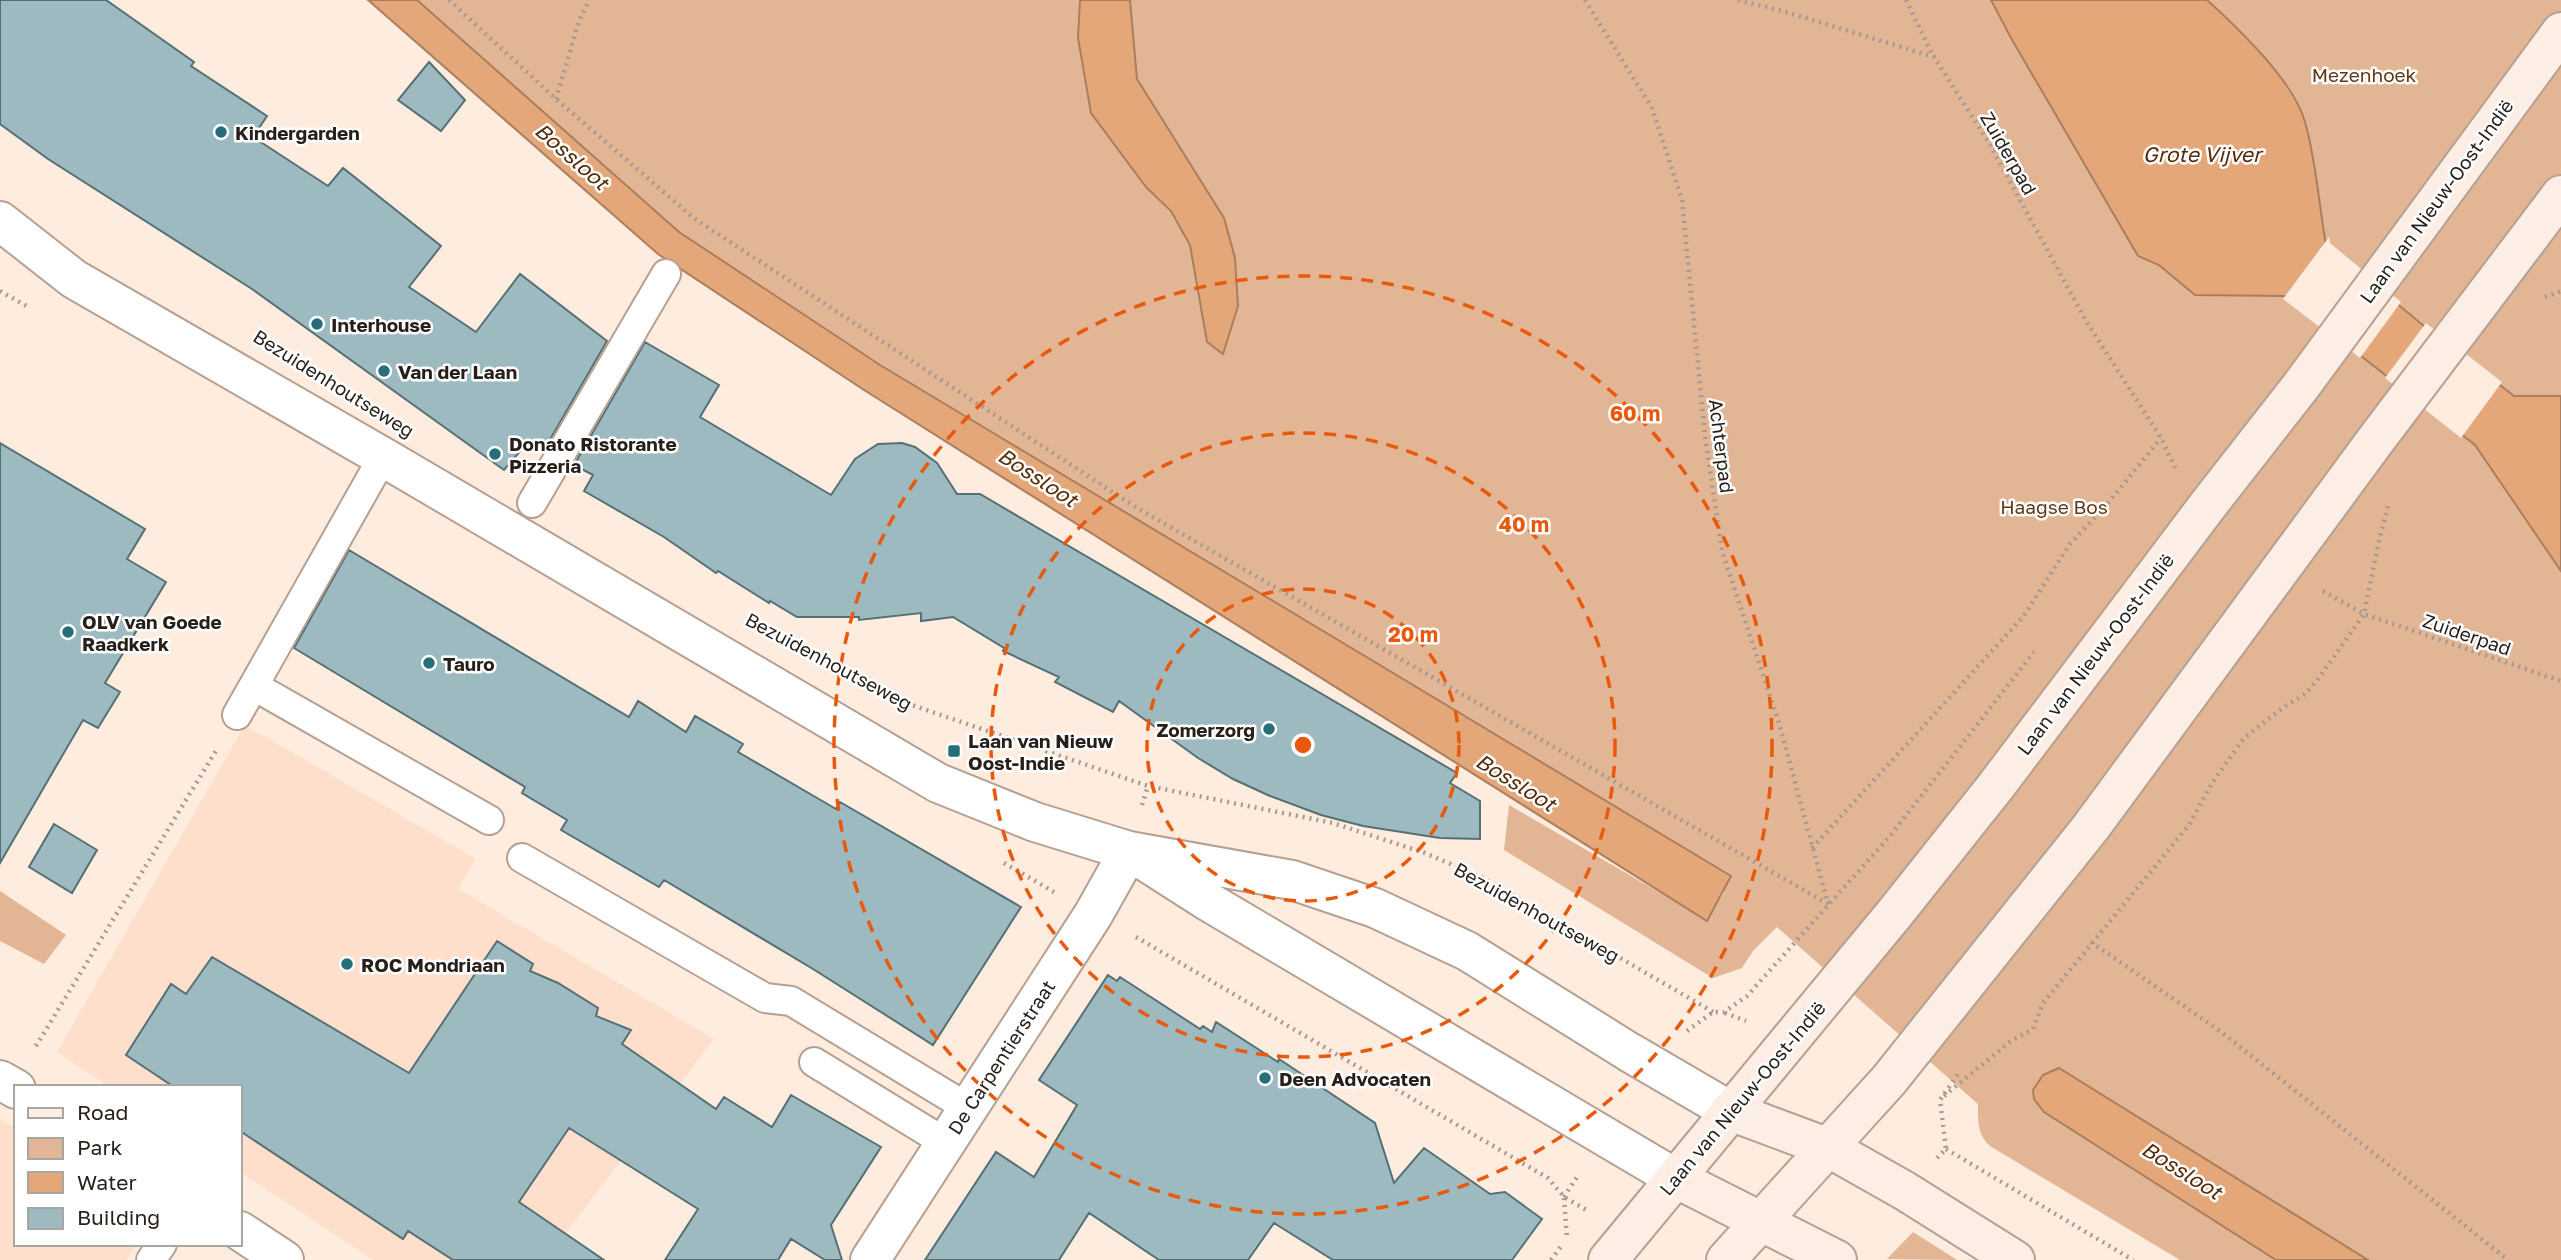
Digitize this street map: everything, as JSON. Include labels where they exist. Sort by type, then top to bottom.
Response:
[{"type":"main road","name":"Laan van Nieuw-Oost-Indië","points":[[1608,1260],[1895,913],[1979,807],[2301,386],[2561,32]]},
{"type":"main road","points":[[1726,1260],[1889,1080],[2091,827],[2375,441],[2561,195]]},
{"type":"main road","name":"Bezuidenhoutseweg","points":[[1730,1111],[1829,1148],[1905,1191],[2015,1260]]},
{"type":"main road","name":"Bezuidenhoutseweg","points":[[1675,1178],[1837,1260]]},
{"type":"street","name":"Bezuidenhoutseweg","points":[[0,221],[74,279],[938,783],[1035,822],[1129,851],[1292,880],[1375,908],[1467,951],[1638,1058],[1730,1111]]},
{"type":"street","name":"Bezuidenhoutseweg","points":[[0,250],[74,279]]},
{"type":"street","name":"Bezuidenhoutseweg","points":[[1129,851],[1209,902],[1675,1178]]},
{"type":"street","name":"De Carpentierstraat","points":[[870,1260],[1093,915],[1129,851]]},
{"type":"street","points":[[242,1232],[284,1260]]},
{"type":"lane","points":[[532,503],[666,274]]},
{"type":"lane","points":[[237,715],[383,457]]},
{"type":"lane","points":[[254,686],[489,820]]},
{"type":"lane","points":[[522,858],[765,998],[791,1001],[968,1108]]},
{"type":"lane","points":[[814,1062],[946,1143]]},
{"type":"path","points":[[449,0],[556,99],[695,219],[1137,509],[1828,904]]},
{"type":"path","points":[[556,99],[579,21],[589,0]]},
{"type":"path","name":"Achterpad","points":[[1585,0],[1652,108],[1682,200],[1705,436],[1722,551],[1775,712],[1828,904]]},
{"type":"path","points":[[1738,0],[1934,57]]},
{"type":"path","name":"Zuiderpad","points":[[1812,848],[2023,617],[2070,544],[2161,438],[2086,321],[1989,143],[1934,57],[1906,0]]},
{"type":"path","points":[[1940,1100],[2011,1041],[2033,1029],[2043,1003],[2189,825],[2212,783],[2244,738],[2305,694],[2319,678],[2364,614],[2392,494]]},
{"type":"path","name":"Zuiderpad","points":[[2364,614],[2561,681]]},
{"type":"path","name":"Bezuidenhoutseweg","points":[[846,671],[906,704],[1148,786],[1333,823],[1425,853],[1483,877],[1713,1012],[1724,1013],[1747,996],[1828,904]]},
{"type":"path","points":[[9,1085],[237,715]]},
{"type":"path","points":[[2091,942],[2220,1031],[2508,1260]]},
{"type":"path","points":[[1945,1149],[2133,1260]]},
{"type":"path","points":[[1551,1260],[1567,1238],[1564,1197]]},
{"type":"shaded area","name":"ROC Mondriaan","points":[[245,725],[476,859],[458,889],[714,1039],[545,1260],[374,1260],[242,1173],[242,1085],[107,1085],[57,1052]]},
{"type":"shaded area","points":[[0,1119],[14,1128],[14,1246],[136,1246],[126,1260],[0,1260]]},
{"type":"green space","name":"Haagse Bos","points":[[417,0],[2561,0],[2561,1260],[2180,1260],[1990,1146],[1980,1132],[1978,1104],[1777,927],[1753,951],[1742,968],[1713,978],[1504,850],[1509,805],[1707,920],[1724,893],[1054,469],[880,365],[679,232]]},
{"type":"green space","points":[[0,891],[66,935],[44,964],[0,941]]},
{"type":"green space","points":[[1913,1232],[1957,1260],[1887,1259]]},
{"type":"water","name":"Bossloot","points":[[368,0],[417,0],[679,232],[880,365],[1731,876],[1707,921],[864,390],[658,254]]},
{"type":"water","points":[[1080,0],[1130,0],[1137,79],[1224,218],[1235,258],[1238,306],[1223,354],[1207,342],[1190,245],[1171,211],[1146,187],[1091,113],[1078,38]]},
{"type":"water","name":"Grote Vijver","points":[[1991,0],[2207,0],[2234,25],[2264,56],[2299,106],[2312,152],[2326,245],[2514,396],[2561,396],[2561,571],[2475,445],[2284,296],[2195,295],[2159,265],[2138,256]]},
{"type":"water","name":"Bossloot","points":[[2059,1068],[2368,1260],[2276,1260],[2044,1112],[2034,1099],[2033,1090],[2043,1075]]},
{"type":"pier","points":[[2329,237],[2330,243],[2401,302],[2360,358],[2283,299]]},
{"type":"pier","points":[[2426,323],[2502,382],[2461,438],[2385,378]]},
{"type":"building","points":[[0,0],[106,0],[194,62],[191,66],[267,116],[253,137],[328,186],[343,168],[441,246],[409,287],[476,332],[520,274],[607,341],[544,450],[528,442],[504,470],[252,289],[48,159],[0,124]]},
{"type":"building","points":[[429,62],[465,100],[441,131],[398,100]]},
{"type":"building","points":[[645,342],[719,385],[700,417],[831,495],[855,459],[878,444],[902,443],[915,447],[937,463],[957,494],[980,494],[1457,773],[1450,783],[1480,801],[1480,839],[1440,838],[1363,826],[1321,815],[1270,796],[1233,779],[1198,758],[1119,701],[1113,712],[1055,682],[1059,677],[1003,651],[1004,648],[953,617],[921,621],[921,613],[859,620],[859,617],[797,617],[718,571],[716,573],[664,537],[584,491],[593,475],[574,465]]},
{"type":"building","name":"OLV van Goede Raadkerk","points":[[0,443],[145,529],[127,559],[166,582],[105,683],[120,692],[98,728],[83,720],[0,863]]},
{"type":"building","points":[[349,550],[629,717],[638,701],[686,732],[695,716],[743,744],[738,752],[836,809],[840,802],[1021,907],[933,1045],[664,880],[659,887],[561,830],[567,820],[522,793],[525,787],[294,648]]},
{"type":"building","points":[[54,824],[97,850],[72,893],[29,867]]},
{"type":"building","points":[[497,941],[533,964],[530,971],[558,983],[598,1008],[596,1016],[631,1030],[622,1044],[716,1109],[724,1097],[772,1127],[791,1095],[881,1147],[831,1225],[842,1260],[825,1260],[791,1239],[778,1260],[665,1260],[698,1209],[569,1128],[519,1202],[604,1260],[453,1260],[408,1231],[403,1239],[242,1132],[242,1085],[171,1085],[126,1055],[171,984],[186,994],[212,957],[409,1073]]},
{"type":"building","points":[[1108,975],[1117,981],[1120,977],[1200,1029],[1203,1026],[1212,1032],[1216,1022],[1278,1062],[1279,1059],[1375,1123],[1394,1183],[1424,1148],[1490,1194],[1505,1192],[1542,1219],[1512,1260],[1333,1260],[1274,1223],[1248,1260],[1159,1260],[1089,1213],[1059,1260],[925,1260],[996,1152],[1034,1177],[1077,1105],[1039,1080]]},
{"type":"place","name":"Kindergarden","points":[[221,132]]},
{"type":"place","name":"Interhouse","points":[[317,324]]},
{"type":"place","name":"Van der Laan","points":[[384,371]]},
{"type":"place","name":"Donato Ristorante Pizzeria","points":[[495,454]]},
{"type":"place","name":"OLV van Goede Raadkerk","points":[[68,632]]},
{"type":"place","name":"Tauro","points":[[429,663]]},
{"type":"place","name":"Zomerzorg","points":[[1269,729]]},
{"type":"place","name":"Laan van Nieuw Oost-Indie","points":[[954,751]]},
{"type":"place","name":"ROC Mondriaan","points":[[347,964]]},
{"type":"place","name":"Deen Advocaten","points":[[1265,1078]]},
{"type":"park label","name":"Mezenhoek","points":[[2364,74]]}]
